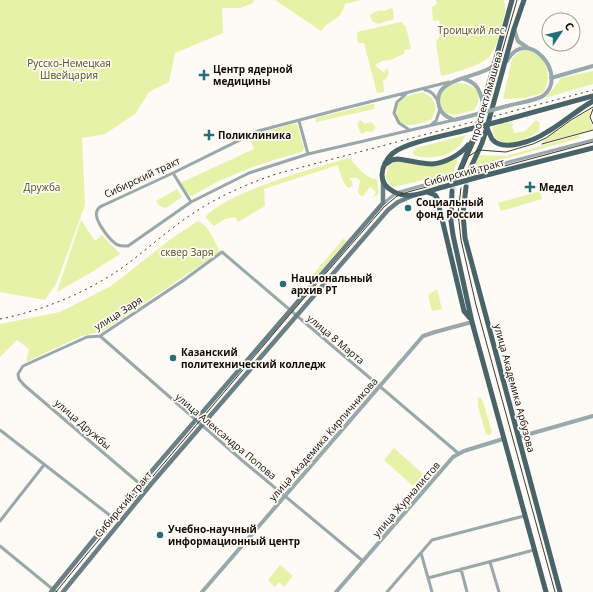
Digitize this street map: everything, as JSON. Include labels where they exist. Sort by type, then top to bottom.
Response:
[{"type":"main road","name":"проспект Ямашева","points":[[460,170],[475,134],[512,0]]},
{"type":"main road","name":"проспект Ямашева","points":[[471,167],[487,127],[514,29],[524,0]]},
{"type":"main road","points":[[383,203],[382,173],[384,166],[389,157],[400,149],[410,145],[593,96]]},
{"type":"main road","points":[[487,127],[492,139],[496,142],[505,145],[512,145],[546,133],[577,110],[593,101]]},
{"type":"main road","points":[[384,166],[388,162],[396,159],[431,164],[447,160],[466,148],[475,134]]},
{"type":"main road","name":"Сибирский тракт","points":[[63,592],[150,485],[388,210],[398,202],[413,195],[593,148]]},
{"type":"main road","points":[[383,182],[389,189],[396,193],[413,195]]},
{"type":"main road","name":"улица Академика Арбузова","points":[[466,187],[463,214],[465,238],[560,592]]},
{"type":"main road","points":[[452,191],[451,222],[472,322],[546,592]]},
{"type":"main road","points":[[426,192],[432,193],[437,198],[464,311],[472,322]]},
{"type":"main road","name":"Сибирский тракт","points":[[53,591],[140,484],[383,203]]},
{"type":"street","points":[[422,89],[430,91],[434,94],[440,109],[445,115],[454,120],[541,97],[549,88],[551,78],[548,64],[543,55],[528,48],[518,41],[514,29]]},
{"type":"street","points":[[504,66],[510,55],[518,50],[528,48]]},
{"type":"street","name":"проспект Ямашева","points":[[459,80],[484,72],[495,64]]},
{"type":"street","points":[[551,78],[593,66]]},
{"type":"street","name":"проспект Ямашева","points":[[459,80],[469,80],[477,87],[483,105]]},
{"type":"street","name":"Сибирский тракт","points":[[454,120],[410,129],[308,154],[249,173],[191,202],[133,243],[122,247],[115,244],[103,230],[96,216],[96,212],[104,205],[258,131],[459,80]]},
{"type":"street","points":[[438,101],[441,90],[449,82]]},
{"type":"street","points":[[408,93],[397,102],[394,113],[399,123],[410,129]]},
{"type":"street","points":[[431,125],[436,121],[440,109]]},
{"type":"street","points":[[299,121],[308,154]]},
{"type":"street","name":"Сибирский тракт","points":[[383,203],[396,193],[593,140]]},
{"type":"street","points":[[173,173],[191,202]]},
{"type":"street","name":"улица 8 Марта","points":[[222,252],[458,453]]},
{"type":"street","name":"улица Заря","points":[[18,374],[23,366],[88,337],[100,336],[184,280],[222,252]]},
{"type":"street","name":"улица Академика Кирпичникова","points":[[202,592],[423,336],[472,322]]},
{"type":"street","name":"улица Александра Попова","points":[[100,336],[201,426],[363,561]]},
{"type":"street","name":"улица Дружбы","points":[[18,374],[19,379],[24,385],[140,484]]},
{"type":"street","points":[[519,437],[593,416]]},
{"type":"street","points":[[0,430],[112,517]]},
{"type":"street","name":"улица Журналистов","points":[[336,592],[458,453],[503,439]]},
{"type":"street","points":[[0,521],[44,465]]},
{"type":"street","points":[[387,592],[432,540],[524,516]]},
{"type":"street","points":[[0,546],[53,591]]},
{"type":"street","points":[[428,578],[534,550]]},
{"type":"street","points":[[421,553],[431,591]]},
{"type":"street","points":[[490,562],[499,592]]},
{"type":"street","points":[[461,569],[467,592]]},
{"type":"green space","name":"Русско-Немецкая Швейцария","points":[[0,0],[254,0],[253,3],[240,8],[222,8],[223,33],[175,53],[169,82],[149,92],[135,114],[105,134],[82,138],[85,205],[56,284],[45,300],[0,292]]},
{"type":"green space","points":[[275,0],[361,0],[345,4],[341,14],[321,31]]},
{"type":"green space","name":"Троицкий лес","points":[[436,0],[504,0],[505,14],[496,46],[490,56],[467,68],[441,76],[436,42],[439,37],[439,30],[441,28],[439,20],[433,21],[432,7],[437,4]]},
{"type":"green space","points":[[391,8],[393,10],[394,19],[378,24],[372,21],[370,16],[373,13],[379,10],[385,11]]},
{"type":"green space","points":[[401,22],[406,27],[411,49],[405,50],[404,54],[390,60],[382,61],[375,65],[384,73],[387,68],[389,73],[386,79],[383,80],[384,92],[377,93],[364,43],[358,43],[357,32]]},
{"type":"green space","points":[[527,50],[537,54],[544,62],[546,67],[548,78],[543,93],[525,98],[503,99],[512,59],[521,51]]},
{"type":"green space","points":[[593,71],[593,84],[545,98],[561,78]]},
{"type":"green space","points":[[457,83],[469,85],[476,90],[479,99],[474,110],[457,114],[447,113],[444,111],[441,106],[440,98],[447,88]]},
{"type":"green space","points":[[423,92],[432,98],[436,108],[432,119],[411,125],[400,122],[396,114],[399,102],[407,96]]},
{"type":"green space","points":[[375,104],[374,109],[316,122],[315,118]]},
{"type":"green space","points":[[592,109],[589,118],[593,129],[543,143],[543,141],[568,123]]},
{"type":"green space","points":[[360,120],[365,124],[371,122],[376,127],[372,132],[366,131],[361,134],[357,124]]},
{"type":"green space","points":[[536,120],[540,123],[539,131],[531,136],[514,142],[500,141],[493,133],[492,127],[509,122],[514,125],[512,126],[514,133],[525,131]]},
{"type":"green space","points":[[291,124],[297,124],[304,148],[302,152],[232,175],[192,196],[189,195],[180,183],[254,149],[250,137]]},
{"type":"green space","points":[[466,135],[457,148],[447,154],[436,157],[419,157],[414,155],[413,152],[416,148]]},
{"type":"green space","points":[[579,135],[580,138],[474,167],[479,155],[506,156]]},
{"type":"green space","points":[[349,158],[362,172],[369,177],[377,179],[379,193],[373,198],[376,192],[370,187],[363,196],[360,195],[358,192],[360,181],[357,178],[349,178],[352,181],[353,186],[348,188],[340,174],[338,165],[264,189],[265,206],[238,222],[235,217],[225,219],[214,226],[205,217],[224,203],[239,195],[294,174]]},
{"type":"green space","points":[[458,158],[453,173],[393,187],[386,178],[388,166],[396,161],[437,166]]},
{"type":"green space","points":[[177,189],[182,197],[166,208],[158,204],[156,201]]},
{"type":"green space","points":[[540,191],[542,199],[501,211],[498,203]]},
{"type":"green space","points":[[81,220],[95,241],[102,235],[120,254],[57,292]]},
{"type":"green space","name":"сквер Заря","points":[[198,221],[208,230],[220,252],[103,331],[79,337],[26,362],[29,349],[17,340],[0,357],[0,324],[60,312],[111,286],[171,239]]},
{"type":"green space","points":[[344,238],[346,242],[313,280],[310,278]]},
{"type":"green space","points":[[437,289],[442,309],[432,311],[428,295]]},
{"type":"green space","points":[[478,397],[481,398],[483,402],[492,432],[490,435],[486,434],[478,406]]},
{"type":"green space","points":[[394,448],[423,474],[413,486],[384,460]]},
{"type":"green space","points":[[280,565],[293,576],[284,587],[279,582],[275,587],[268,580]]},
{"type":"tunnel","points":[[466,187],[471,168]]},
{"type":"tunnel","points":[[452,191],[460,170]]},
{"type":"tram line","points":[[463,169],[478,135],[517,0]]},
{"type":"tram line","points":[[469,156],[479,150],[506,152],[533,144],[546,138],[571,120],[593,107]]},
{"type":"tram line","points":[[593,109],[590,117],[593,124]]},
{"type":"tram line","points":[[542,144],[593,130]]},
{"type":"tram line","points":[[56,592],[292,312],[384,207],[397,196],[593,142]]},
{"type":"tram line","points":[[461,188],[458,213],[461,240],[476,305],[555,592]]},
{"type":"railway","points":[[0,319],[30,312],[58,302],[100,282],[138,256],[170,230],[201,208],[225,195],[263,179],[276,174],[593,90]]},
{"type":"place","name":"Центр ядерной медицины","points":[[204,75]]},
{"type":"place","name":"Поликлиника","points":[[209,135]]},
{"type":"place","name":"Медел","points":[[530,187]]},
{"type":"place","name":"Социальный фонд России","points":[[408,208]]},
{"type":"place","name":"Национальный архив РТ","points":[[283,284]]},
{"type":"place","name":"Казанский политехнический колледж","points":[[173,358]]},
{"type":"place","name":"Учебно-научный информационный центр","points":[[160,535]]},
{"type":"park label","name":"Дружба","points":[[42,187]]}]
